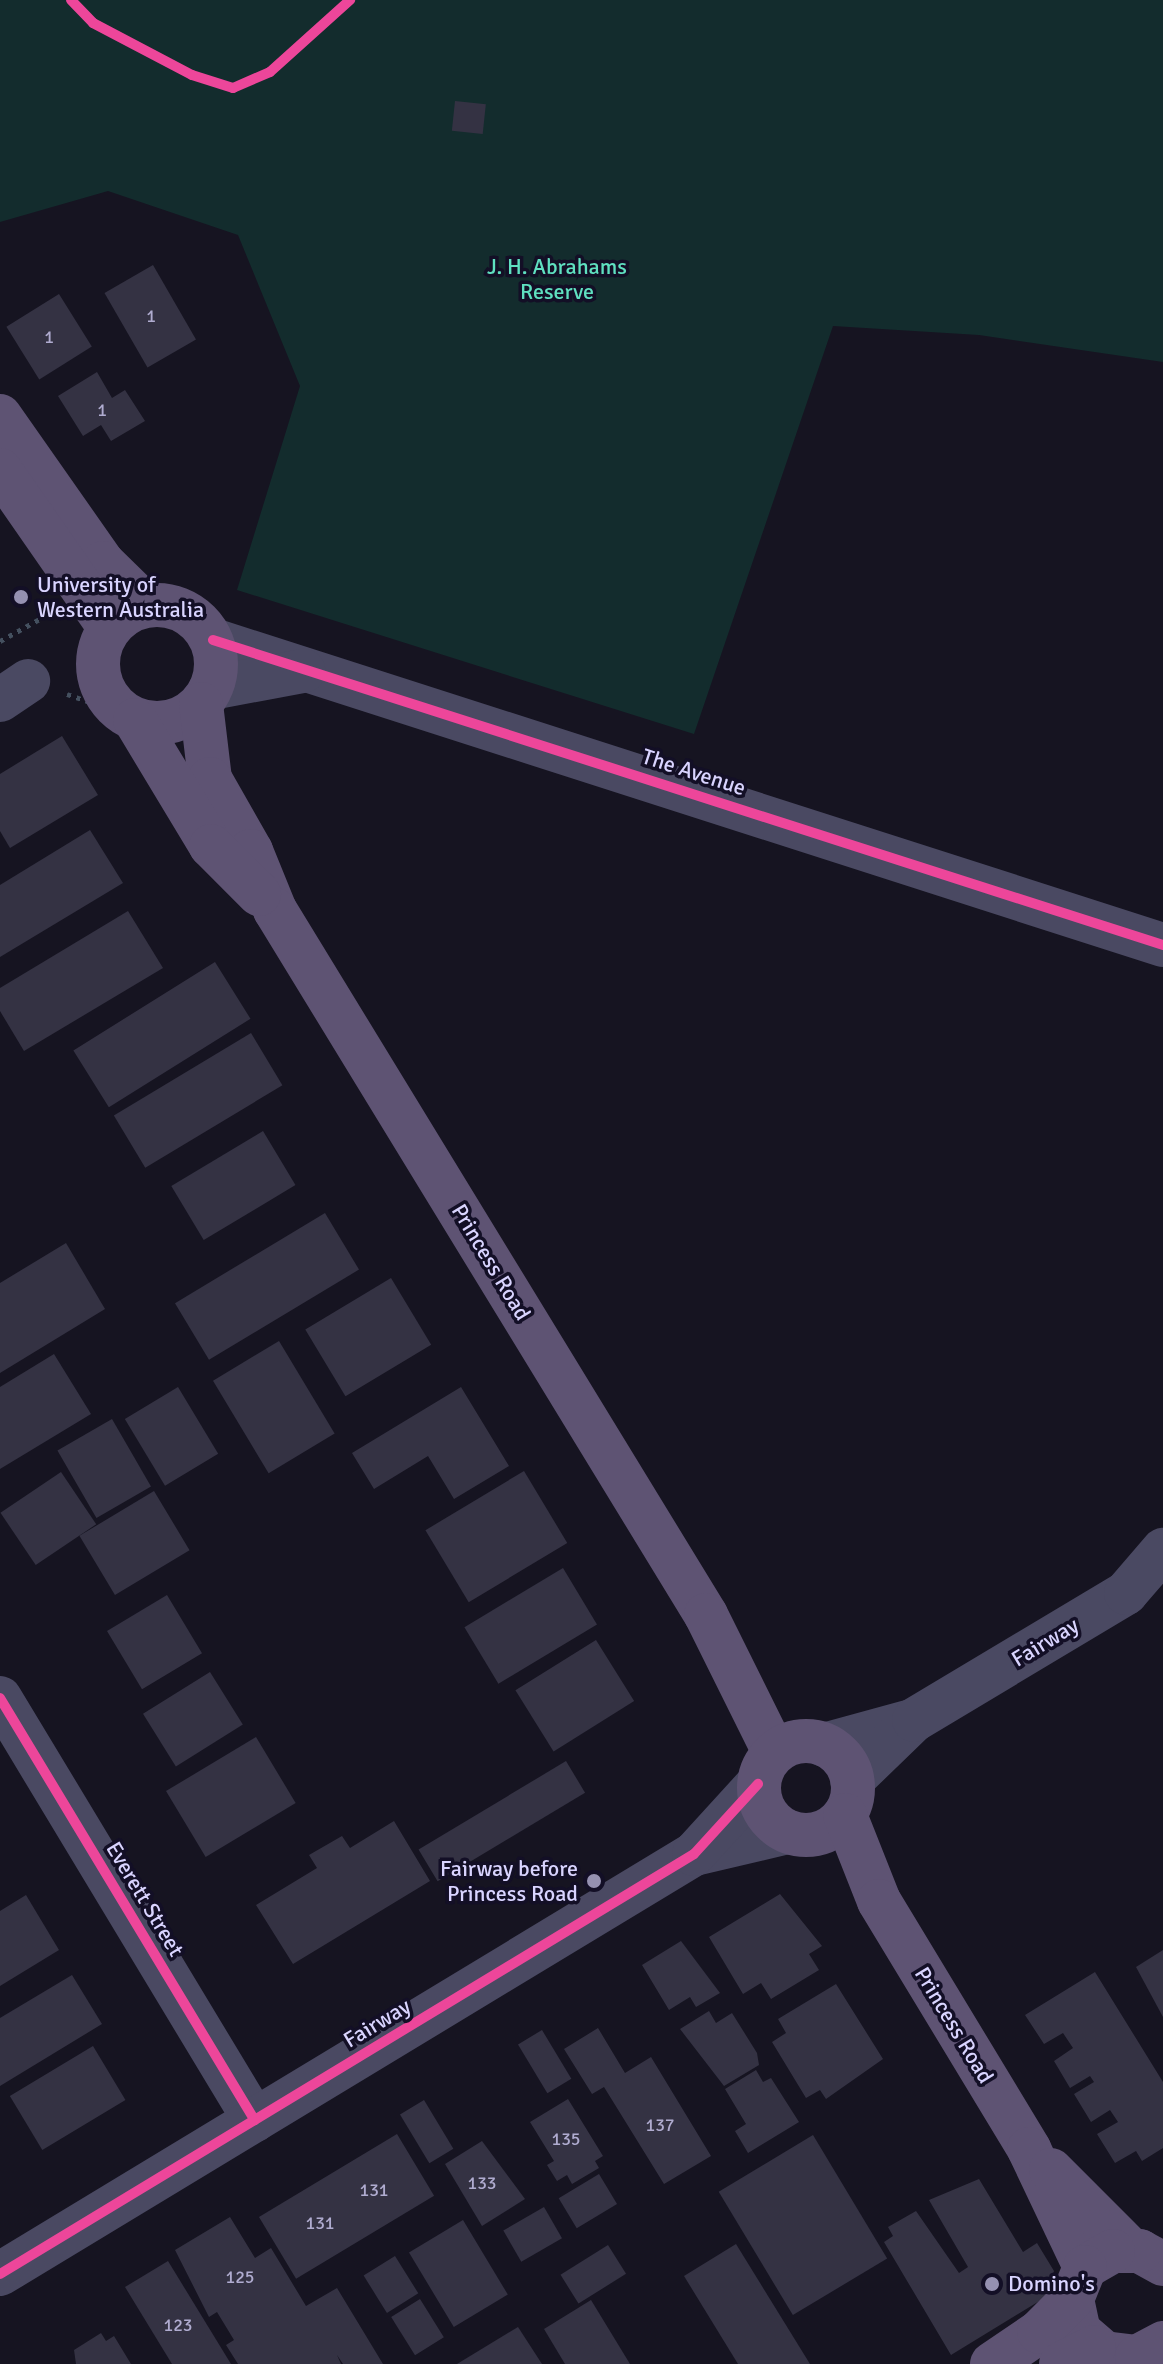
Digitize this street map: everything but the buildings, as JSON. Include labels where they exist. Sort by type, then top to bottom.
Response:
[{"type":"main road","points":[[0,416],[103,563],[146,605]]},
{"type":"main road","points":[[0,470],[109,627]]},
{"type":"main road","points":[[146,605],[178,608],[213,640],[206,696],[167,723],[128,716],[99,682],[97,663],[109,627],[146,605]]},
{"type":"main road","name":"Princess Road","points":[[206,696],[210,779],[251,851],[275,910],[790,1755]]},
{"type":"main road","name":"Princess Road","points":[[128,716],[211,846],[275,910]]},
{"type":"main road","points":[[838,1753],[825,1815],[765,1813],[790,1755],[838,1753]]},
{"type":"main road","name":"Princess Road","points":[[825,1815],[1029,2149],[1078,2283],[1077,2356]]},
{"type":"main road","name":"Princess Road","points":[[1029,2149],[1151,2254]]},
{"type":"main road","points":[[992,2364],[1039,2332],[1098,2256],[1151,2254]]},
{"type":"main road","points":[[1077,2356],[1148,2354]]},
{"type":"street","name":"The Avenue","points":[[213,640],[313,669],[1163,945]]},
{"type":"street","name":"The Avenue","points":[[206,696],[313,669]]},
{"type":"street","name":"Fairway","points":[[694,1854],[790,1755],[914,1720],[1126,1593],[1163,1550]]},
{"type":"street","name":"Everett Street","points":[[0,1698],[255,2120]]},
{"type":"street","name":"Fairway","points":[[0,2274],[694,1854],[825,1815],[914,1720]]},
{"type":"path","points":[[0,641],[57,609]]},
{"type":"path","points":[[7,695],[128,716]]},
{"type":"green space","name":"J. H. Abrahams Reserve","points":[[0,0],[1163,0],[1163,362],[979,335],[833,326],[694,734],[237,590],[300,386],[238,235],[108,191],[0,222]]},
{"type":"cycle path","points":[[71,0],[93,23],[192,75],[233,88],[270,72],[350,0]]},
{"type":"cycle path","points":[[213,640],[1163,945]]},
{"type":"cycle path","points":[[0,1698],[255,2120]]},
{"type":"cycle path","points":[[0,2274],[694,1854],[758,1784]]},
{"type":"place","name":"University of Western Australia","points":[[21,597]]},
{"type":"place","name":"Fairway before Princess Road","points":[[594,1881]]},
{"type":"place","name":"Domino's","points":[[992,2284]]}]
